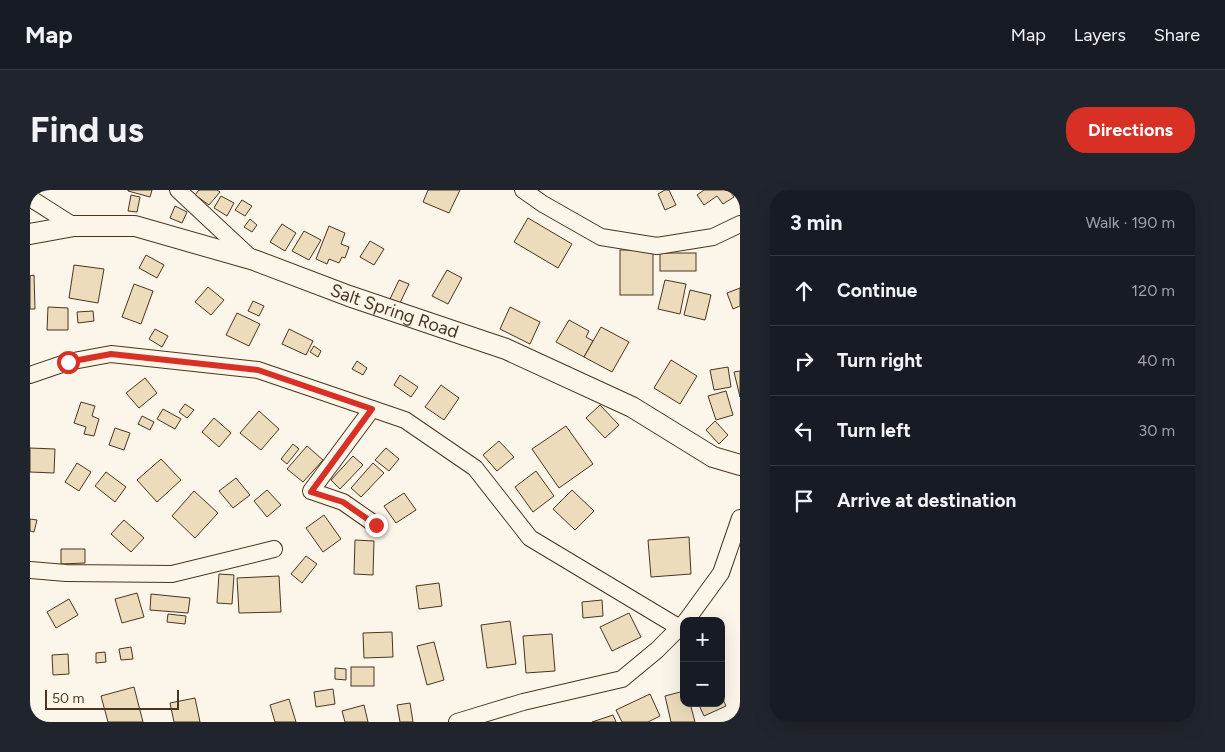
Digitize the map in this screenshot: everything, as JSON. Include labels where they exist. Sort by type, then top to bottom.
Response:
[{"type":"street","points":[[178,190],[254,260]]},
{"type":"street","points":[[523,190],[543,204],[601,237],[657,246],[713,237],[740,224]]},
{"type":"street","points":[[30,198],[74,226]]},
{"type":"street","name":"Salt Spring Road","points":[[30,234],[74,226],[136,226],[254,260],[350,296],[506,349],[632,407],[713,457],[740,465]]},
{"type":"street","points":[[30,375],[68,362],[111,354],[258,370],[405,420],[475,468],[530,538],[680,622]]},
{"type":"street","points":[[372,409],[311,492],[343,502],[376,525]]},
{"type":"street","points":[[688,617],[721,573],[740,518]]},
{"type":"street","points":[[30,570],[66,574],[172,574],[274,549]]},
{"type":"street","points":[[457,722],[523,702],[622,679],[680,627]]},
{"type":"building","points":[[128,190],[152,190],[150,197]]},
{"type":"building","points":[[199,190],[217,190],[220,192],[209,205],[195,195]]},
{"type":"building","points":[[428,190],[460,190],[449,213],[423,202]]},
{"type":"building","points":[[669,190],[676,205],[665,210],[658,194]]},
{"type":"building","points":[[704,190],[729,190],[734,197],[723,204],[717,196],[704,205],[697,195]]},
{"type":"building","points":[[131,195],[140,197],[137,212],[128,211]]},
{"type":"building","points":[[221,196],[234,203],[227,216],[214,208]]},
{"type":"building","points":[[242,200],[252,206],[245,216],[235,210]]},
{"type":"building","points":[[175,206],[187,212],[182,223],[170,218]]},
{"type":"building","points":[[528,218],[572,244],[558,268],[514,242]]},
{"type":"building","points":[[250,219],[257,225],[252,232],[244,227]]},
{"type":"building","points":[[282,224],[296,233],[285,251],[270,242]]},
{"type":"building","points":[[329,226],[345,233],[341,244],[349,247],[345,258],[342,257],[339,263],[329,259],[327,264],[316,259]]},
{"type":"building","points":[[304,231],[321,240],[309,260],[292,251]]},
{"type":"building","points":[[370,241],[384,249],[374,265],[360,257]]},
{"type":"building","points":[[620,250],[653,250],[653,295],[620,295]]},
{"type":"building","points":[[660,253],[696,253],[696,271],[660,271]]},
{"type":"building","points":[[146,255],[164,265],[157,278],[139,268]]},
{"type":"building","points":[[74,265],[104,269],[98,303],[69,298]]},
{"type":"building","points":[[447,270],[462,278],[448,304],[432,296]]},
{"type":"building","points":[[34,275],[35,309],[30,309],[30,276]]},
{"type":"building","points":[[399,280],[409,284],[400,303],[390,299]]},
{"type":"building","points":[[665,280],[686,284],[680,314],[658,309]]},
{"type":"building","points":[[134,284],[153,291],[141,324],[122,317]]},
{"type":"building","points":[[208,287],[224,300],[211,315],[195,302]]},
{"type":"building","points":[[740,288],[740,306],[733,309],[727,293]]},
{"type":"building","points":[[690,290],[711,295],[705,320],[684,315]]},
{"type":"building","points":[[253,301],[264,306],[259,316],[248,311]]},
{"type":"building","points":[[48,307],[68,308],[68,330],[47,330]]},
{"type":"building","points":[[510,307],[540,322],[530,344],[500,329]]},
{"type":"building","points":[[93,311],[94,321],[78,323],[77,312]]},
{"type":"building","points":[[237,313],[260,324],[249,346],[226,335]]},
{"type":"building","points":[[569,320],[589,331],[586,337],[593,341],[584,357],[556,342]]},
{"type":"building","points":[[601,327],[629,342],[612,372],[584,357]]},
{"type":"building","points":[[155,329],[168,336],[162,347],[149,339]]},
{"type":"building","points":[[289,329],[313,341],[306,355],[282,344]]},
{"type":"building","points":[[314,346],[321,351],[318,357],[310,352]]},
{"type":"building","points":[[671,360],[697,376],[680,404],[654,388]]},
{"type":"building","points":[[357,361],[367,368],[363,375],[352,369]]},
{"type":"building","points":[[728,367],[731,387],[714,390],[710,370]]},
{"type":"building","points":[[740,371],[740,397],[734,372]]},
{"type":"building","points":[[400,375],[418,387],[411,397],[394,385]]},
{"type":"building","points":[[145,378],[157,393],[139,408],[126,393]]},
{"type":"building","points":[[441,385],[459,398],[444,420],[425,407]]},
{"type":"building","points":[[726,391],[733,415],[716,420],[708,396]]},
{"type":"building","points":[[81,402],[95,406],[92,416],[99,419],[94,436],[84,434],[86,427],[74,423]]},
{"type":"building","points":[[185,404],[194,410],[187,418],[179,412]]},
{"type":"building","points":[[600,405],[619,425],[605,438],[586,418]]},
{"type":"building","points":[[163,409],[181,419],[175,429],[157,419]]},
{"type":"building","points":[[259,411],[279,429],[261,450],[240,433]]},
{"type":"building","points":[[142,416],[154,422],[150,430],[138,424]]},
{"type":"building","points":[[214,418],[231,433],[219,447],[202,432]]},
{"type":"building","points":[[715,421],[728,435],[719,444],[706,430]]},
{"type":"building","points":[[566,426],[593,464],[559,488],[532,449]]},
{"type":"building","points":[[115,428],[130,433],[124,450],[109,445]]},
{"type":"building","points":[[499,441],[514,457],[497,471],[483,455]]},
{"type":"building","points":[[293,444],[299,449],[287,464],[281,459]]},
{"type":"building","points":[[307,446],[323,460],[303,482],[287,469]]},
{"type":"building","points":[[30,448],[55,449],[54,473],[30,472]]},
{"type":"building","points":[[386,448],[399,459],[389,471],[375,460]]},
{"type":"building","points":[[353,456],[363,465],[340,489],[331,480]]},
{"type":"building","points":[[161,459],[181,480],[157,502],[137,480]]},
{"type":"building","points":[[77,463],[91,472],[79,491],[65,482]]},
{"type":"building","points":[[373,463],[384,473],[361,497],[351,488]]},
{"type":"building","points":[[536,471],[554,496],[533,512],[515,487]]},
{"type":"building","points":[[106,472],[126,487],[115,502],[95,486]]},
{"type":"building","points":[[236,478],[250,495],[233,508],[219,491]]},
{"type":"building","points":[[267,490],[281,505],[267,517],[254,501]]},
{"type":"building","points":[[572,490],[594,511],[575,530],[553,509]]},
{"type":"building","points":[[194,491],[218,513],[195,538],[172,516]]},
{"type":"building","points":[[404,493],[416,510],[396,523],[384,506]]},
{"type":"building","points":[[324,515],[341,539],[323,552],[306,528]]},
{"type":"building","points":[[30,519],[37,520],[34,532],[30,531]]},
{"type":"building","points":[[124,520],[144,538],[131,552],[111,534]]},
{"type":"building","points":[[689,537],[691,574],[651,577],[648,540]]},
{"type":"building","points":[[355,540],[374,541],[373,575],[354,574]]},
{"type":"building","points":[[61,549],[85,549],[85,563],[61,564]]},
{"type":"building","points":[[306,556],[317,564],[302,583],[291,574]]},
{"type":"building","points":[[219,574],[234,575],[232,604],[217,603]]},
{"type":"building","points":[[279,576],[281,612],[239,613],[237,578]]},
{"type":"building","points":[[439,583],[442,606],[419,609],[416,586]]},
{"type":"building","points":[[137,593],[144,617],[122,623],[115,599]]},
{"type":"building","points":[[151,594],[190,598],[188,613],[150,610]]},
{"type":"building","points":[[69,599],[78,615],[56,628],[47,612]]},
{"type":"building","points":[[602,600],[603,616],[583,618],[582,602]]},
{"type":"building","points":[[629,613],[641,637],[612,651],[600,627]]},
{"type":"building","points":[[168,614],[186,616],[185,624],[167,622]]},
{"type":"building","points":[[510,621],[516,664],[487,668],[481,625]]},
{"type":"building","points":[[392,632],[393,657],[364,658],[363,633]]},
{"type":"building","points":[[552,634],[555,671],[526,673],[523,636]]},
{"type":"building","points":[[434,642],[444,680],[427,685],[417,646]]},
{"type":"building","points":[[131,647],[133,659],[121,660],[119,649]]},
{"type":"building","points":[[105,652],[106,662],[96,663],[96,653]]},
{"type":"building","points":[[68,654],[69,674],[53,675],[52,655]]},
{"type":"building","points":[[351,667],[374,667],[374,686],[351,686]]},
{"type":"building","points":[[335,668],[346,669],[346,680],[335,679]]},
{"type":"building","points":[[134,687],[143,722],[108,722],[101,696]]},
{"type":"building","points":[[333,689],[335,704],[316,707],[314,692]]},
{"type":"building","points":[[680,692],[680,707],[691,707],[695,722],[671,722],[665,696]]},
{"type":"building","points":[[650,694],[660,716],[648,722],[622,722],[616,710]]},
{"type":"building","points":[[195,698],[200,722],[174,722],[170,703]]},
{"type":"building","points":[[289,699],[296,722],[275,722],[270,705]]},
{"type":"building","points":[[410,703],[413,722],[400,722],[397,705]]},
{"type":"building","points":[[364,705],[368,722],[345,722],[342,711]]},
{"type":"building","points":[[700,707],[724,707],[704,716]]},
{"type":"building","points":[[613,715],[616,722],[592,722]]},
{"type":"route","points":[[68,362],[111,354],[258,370],[372,409],[311,492],[343,502],[376,525]]}]
